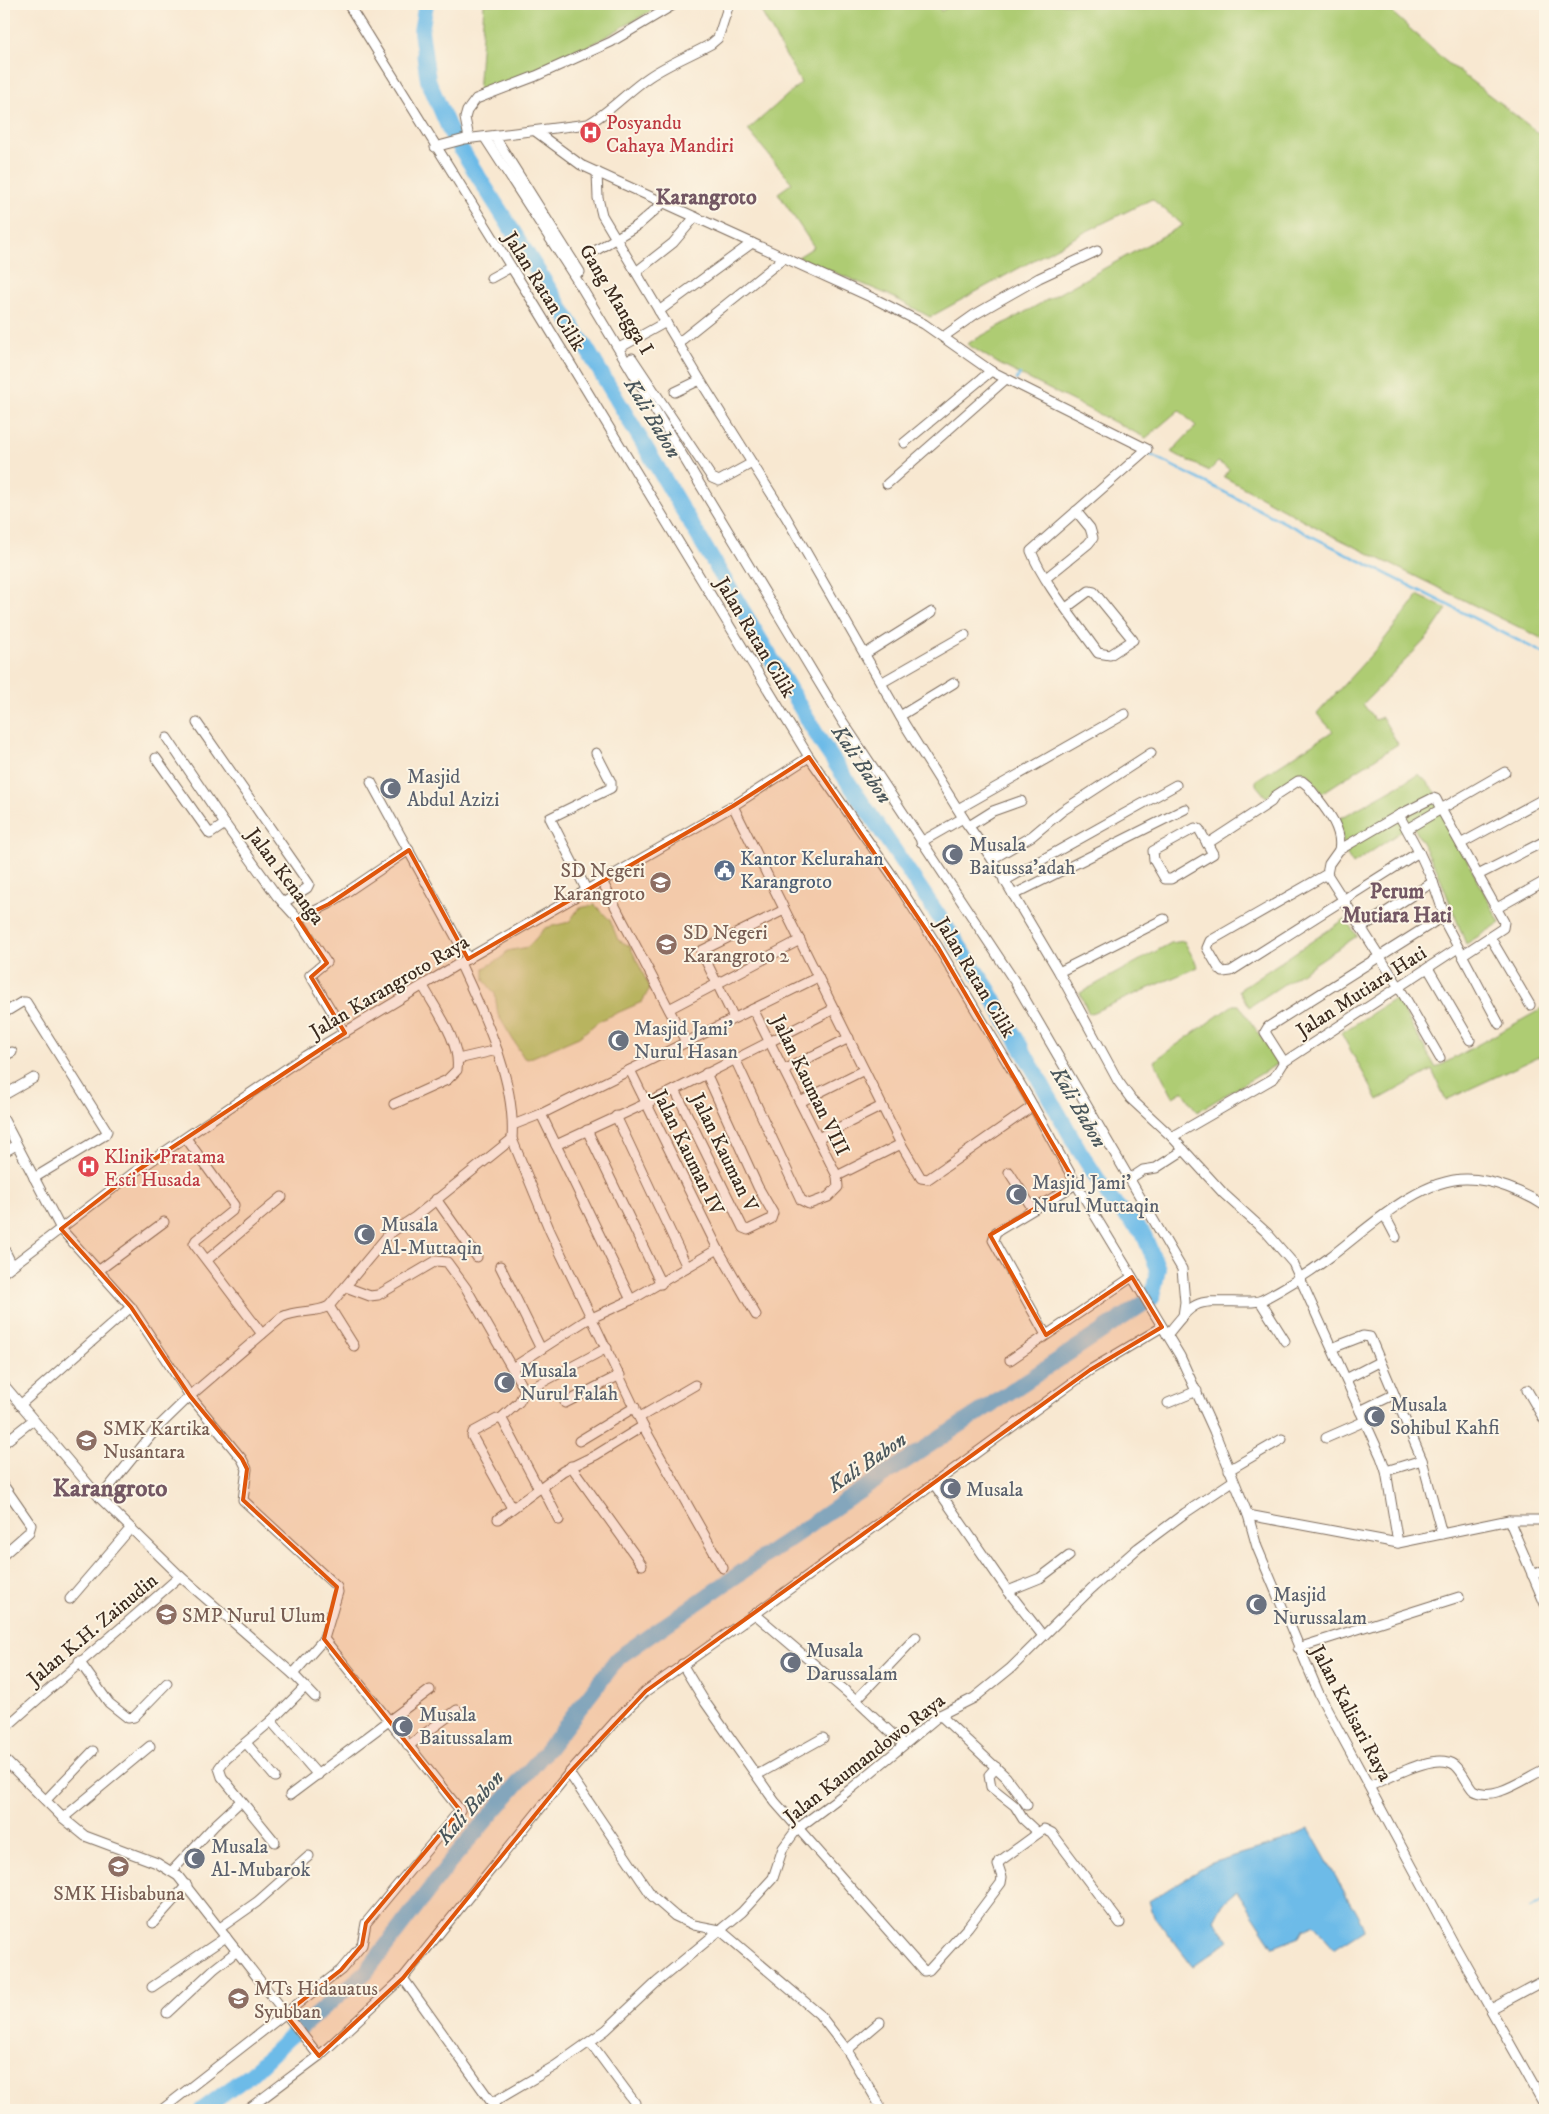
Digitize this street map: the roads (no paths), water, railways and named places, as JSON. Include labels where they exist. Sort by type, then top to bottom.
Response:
[{"type":"street","name":"Jalan Ratan Cilik","points":[[348,4],[439,146],[508,268],[809,757],[892,875],[938,946],[1033,1106],[1076,1184],[1163,1328]]},
{"type":"street","points":[[467,138],[465,118],[467,110],[476,99],[536,76],[611,42],[674,4]]},
{"type":"street","points":[[439,146],[467,138],[490,137],[588,124],[600,117],[626,94],[651,76],[711,44],[718,38],[729,4]]},
{"type":"street","points":[[535,131],[568,157],[597,172],[875,299],[924,324],[948,333],[991,371],[1147,449],[1033,547],[1031,551],[1066,608],[1102,656],[1110,655],[1133,640],[1094,592],[1089,591],[1066,608]]},
{"type":"street","name":"Gang Mangga I","points":[[490,137],[583,283],[621,347],[712,478],[719,481],[752,463]]},
{"type":"street","points":[[597,172],[600,210],[616,239],[752,463],[900,716],[963,818],[992,859],[1059,972],[1118,1081],[1131,1099],[1172,1137],[1224,1194],[1281,1248],[1293,1263],[1386,1471],[1398,1543]]},
{"type":"street","points":[[590,254],[638,225],[664,202]]},
{"type":"street","points":[[636,272],[672,243],[695,217]]},
{"type":"street","points":[[659,311],[752,243]]},
{"type":"street","points":[[948,333],[1039,278],[1097,251]]},
{"type":"street","points":[[678,343],[784,258]]},
{"type":"street","points":[[494,276],[508,268]]},
{"type":"street","points":[[666,322],[621,347],[841,719],[1015,982],[1131,1178],[1182,1269],[1185,1302],[1183,1316]]},
{"type":"street","points":[[904,443],[991,371]]},
{"type":"street","points":[[675,392],[700,380]]},
{"type":"street","points":[[886,484],[1011,381]]},
{"type":"street","points":[[1046,578],[1093,538],[1090,528],[1076,511]]},
{"type":"street","points":[[864,654],[932,612]]},
{"type":"street","points":[[882,683],[965,635]]},
{"type":"street","points":[[900,716],[954,683]]},
{"type":"street","points":[[958,809],[1125,714]]},
{"type":"street","points":[[196,723],[309,884],[307,888],[283,902]]},
{"type":"street","name":"Jalan Kenanga","points":[[167,738],[225,824],[283,902],[298,919],[326,962],[311,973],[310,977],[345,1034]]},
{"type":"street","points":[[587,892],[550,818],[611,788],[611,782],[596,753]]},
{"type":"street","points":[[992,859],[1032,836],[1062,811],[1151,753]]},
{"type":"street","name":"Jalan Karangroto Raya","points":[[4,1272],[132,1174],[305,1056],[345,1034],[464,961],[603,883],[733,806],[809,757]]},
{"type":"street","points":[[156,758],[210,834],[225,824]]},
{"type":"street","points":[[1407,829],[1506,772]]},
{"type":"street","points":[[1207,844],[1271,802],[1275,796],[1298,781],[1302,781],[1337,828],[1341,842],[1339,850],[1329,864],[1327,874],[1399,987],[1440,1058]]},
{"type":"street","points":[[371,782],[409,850],[464,961],[497,1050],[508,1094],[513,1125],[512,1139],[550,1231],[643,1426],[723,1568]]},
{"type":"street","points":[[1004,881],[1176,785]]},
{"type":"street","points":[[1339,850],[1399,814],[1433,798],[1436,799],[1497,908],[1504,926],[1490,937],[1530,1005]]},
{"type":"street","points":[[1462,843],[1545,798]]},
{"type":"street","points":[[969,826],[993,812],[1021,800]]},
{"type":"street","points":[[733,806],[901,1144],[921,1178],[928,1179],[1033,1106]]},
{"type":"street","points":[[1013,895],[1186,808]]},
{"type":"street","points":[[1284,1062],[1266,1035],[1265,1030],[1442,917],[1445,911],[1434,882],[1399,814]]},
{"type":"street","points":[[921,842],[963,818]]},
{"type":"street","points":[[1195,828],[1199,829],[1207,844],[1213,854],[1211,856],[1171,879],[1163,877],[1152,855],[1154,850],[1195,828]]},
{"type":"street","points":[[1478,874],[1545,841]]},
{"type":"street","points":[[298,919],[329,904],[409,850]]},
{"type":"street","points":[[1327,874],[1210,941],[1207,948],[1218,967],[1224,972],[1231,970],[1419,852]]},
{"type":"street","points":[[1497,908],[1545,881]]},
{"type":"street","points":[[1361,928],[1434,882]]},
{"type":"street","points":[[603,883],[686,1042]]},
{"type":"street","points":[[734,1018],[701,951],[784,910]]},
{"type":"street","points":[[1442,917],[1499,1024]]},
{"type":"street","points":[[1059,972],[1164,919]]},
{"type":"street","name":"Jalan Mutiara Hati","points":[[1172,1137],[1274,1078],[1284,1062],[1428,968],[1490,937]]},
{"type":"street","points":[[669,1009],[800,940]]},
{"type":"street","points":[[1428,968],[1470,1040]]},
{"type":"street","points":[[513,1125],[540,1114],[818,977]]},
{"type":"street","points":[[394,1104],[453,1077],[457,1070],[458,1059],[444,1025],[422,986]]},
{"type":"street","points":[[4,1013],[22,1002],[26,1002],[107,1131],[105,1135],[34,1178]]},
{"type":"street","name":"Jalan Kauman VIII","points":[[753,1009],[837,1176]]},
{"type":"street","points":[[556,1145],[675,1090],[769,1040],[834,1009]]},
{"type":"street","points":[[784,1070],[849,1038]]},
{"type":"street","points":[[458,1059],[497,1050]]},
{"type":"street","points":[[734,1059],[801,1200],[809,1204],[828,1196],[838,1187],[837,1176],[901,1144]]},
{"type":"street","name":"Jalan Kauman IV","points":[[630,1070],[718,1249],[756,1315]]},
{"type":"street","points":[[800,1102],[864,1070]]},
{"type":"street","name":"Jalan Kauman V","points":[[675,1090],[744,1230],[773,1216],[706,1073]]},
{"type":"street","points":[[4,1095],[34,1078]]},
{"type":"street","points":[[818,1138],[882,1106]]},
{"type":"street","points":[[540,1114],[631,1300]]},
{"type":"street","points":[[616,1116],[687,1267]]},
{"type":"street","points":[[4,1120],[61,1229],[131,1308],[190,1396],[242,1458],[247,1469],[243,1500],[337,1587],[338,1592],[324,1639],[293,1674]]},
{"type":"street","points":[[587,1130],[661,1284]]},
{"type":"street","points":[[186,1138],[234,1205],[232,1211],[194,1242],[262,1334]]},
{"type":"street","points":[[100,1498],[157,1428],[190,1396],[288,1314],[318,1311],[329,1306],[377,1246],[389,1234],[512,1139]]},
{"type":"street","points":[[4,1152],[16,1145]]},
{"type":"street","points":[[1131,1178],[1143,1170],[1156,1168],[1184,1150]]},
{"type":"street","points":[[1010,1172],[1033,1209]]},
{"type":"street","points":[[246,2110],[318,2055],[403,1978],[570,1773],[620,1716],[646,1691],[1090,1370],[1183,1316],[1200,1302],[1260,1301],[1329,1258],[1425,1189],[1466,1179],[1500,1186],[1545,1206]]},
{"type":"street","points":[[1046,1335],[993,1240],[996,1232],[1076,1184]]},
{"type":"street","points":[[207,1260],[282,1197]]},
{"type":"street","points":[[436,1199],[477,1257]]},
{"type":"street","points":[[1385,1216],[1396,1237]]},
{"type":"street","points":[[98,1271],[164,1222]]},
{"type":"street","points":[[4,1249],[12,1265]]},
{"type":"street","points":[[512,1368],[591,1318],[661,1284],[718,1249]]},
{"type":"street","points":[[346,1286],[370,1296],[378,1295],[436,1261],[447,1262],[466,1288],[526,1389]]},
{"type":"street","points":[[500,1266],[541,1349]]},
{"type":"street","points":[[1010,1360],[1132,1276]]},
{"type":"street","points":[[1260,1301],[1285,1341]]},
{"type":"street","points":[[329,1306],[354,1346]]},
{"type":"street","points":[[20,1406],[131,1308]]},
{"type":"street","name":"Jalan Kalisari Raya","points":[[1163,1328],[1180,1356],[1196,1391],[1248,1515],[1256,1547],[1298,1648],[1330,1714],[1455,1946],[1545,2106]]},
{"type":"street","points":[[1332,1348],[1367,1336],[1370,1337],[1422,1460],[1442,1534]]},
{"type":"street","points":[[526,1389],[532,1388],[607,1348]]},
{"type":"street","points":[[1346,1379],[1379,1362]]},
{"type":"street","points":[[565,1403],[620,1375]]},
{"type":"street","points":[[640,1417],[694,1385]]},
{"type":"street","points":[[5,1388],[100,1498],[130,1529],[180,1576],[293,1674],[315,1697]]},
{"type":"street","points":[[512,1508],[472,1436],[475,1431],[500,1418],[519,1402],[526,1389]]},
{"type":"street","points":[[1527,1390],[1545,1421]]},
{"type":"street","points":[[1168,1403],[1196,1391]]},
{"type":"street","points":[[1360,1411],[1394,1395]]},
{"type":"street","points":[[579,1441],[635,1407]]},
{"type":"street","points":[[500,1418],[560,1520]]},
{"type":"street","points":[[4,1443],[33,1420]]},
{"type":"street","points":[[1326,1438],[1365,1421]]},
{"type":"street","points":[[498,1519],[572,1466],[596,1455],[643,1426]]},
{"type":"street","points":[[1229,1470],[1282,1438]]},
{"type":"street","points":[[1386,1471],[1422,1460]]},
{"type":"street","points":[[572,1466],[642,1565]]},
{"type":"street","name":"Jalan Kaumandowo Raya","points":[[495,2107],[590,2042],[667,1973],[742,1912],[767,1885],[776,1872],[783,1848],[798,1829],[852,1788],[940,1715],[974,1698],[1011,1668],[1091,1589],[1138,1548],[1185,1513],[1233,1481]]},
{"type":"street","points":[[934,1484],[1008,1591],[1043,1636]]},
{"type":"street","points":[[4,1486],[31,1525],[29,1532],[4,1554]]},
{"type":"street","points":[[1248,1515],[1398,1543],[1509,1520],[1545,1520]]},
{"type":"street","points":[[1509,1520],[1545,1604]]},
{"type":"street","points":[[70,1599],[130,1529]]},
{"type":"street","points":[[1008,1591],[1040,1578],[1069,1556]]},
{"type":"street","points":[[1532,1575],[1545,1570]]},
{"type":"street","name":"Jalan K.H. Zainudin","points":[[4,1729],[79,1661],[122,1628],[180,1576]]},
{"type":"street","points":[[1298,1648],[1459,1597]]},
{"type":"street","points":[[755,1614],[856,1700],[903,1744]]},
{"type":"street","points":[[856,1700],[916,1637]]},
{"type":"street","points":[[164,2108],[341,1970],[362,1944],[366,1923],[460,1810],[324,1639]]},
{"type":"street","points":[[79,1661],[109,1703],[128,1718],[134,1717],[167,1683]]},
{"type":"street","points":[[682,1664],[705,1702],[798,1829],[924,1971],[930,1970],[968,1927],[1001,1883],[1002,1877],[998,1865],[1000,1861],[1046,1829],[1052,1833],[1120,1924]]},
{"type":"street","points":[[275,1842],[222,1777],[219,1768],[225,1760],[271,1721],[305,1687]]},
{"type":"street","points":[[290,1795],[430,1690]]},
{"type":"street","points":[[408,1746],[457,1710]]},
{"type":"street","points":[[940,1715],[996,1767],[1027,1805]]},
{"type":"street","points":[[271,1721],[318,1775]]},
{"type":"street","points":[[757,1775],[823,1738]]},
{"type":"street","points":[[246,1743],[275,1777]]},
{"type":"street","points":[[63,1818],[150,1746]]},
{"type":"street","points":[[46,1800],[93,1751]]},
{"type":"street","points":[[4,1759],[63,1818],[86,1836],[172,1871],[187,1885],[318,2055]]},
{"type":"street","points":[[1370,1786],[1423,1764],[1442,1760],[1454,1765],[1462,1772],[1473,1790],[1487,1795],[1510,1786],[1545,1768]]},
{"type":"street","points":[[996,1767],[989,1775],[991,1787],[1015,1806],[1023,1819],[1038,1833]]},
{"type":"street","points":[[570,1773],[652,1896],[664,1909],[694,1925],[720,1930],[818,2014],[847,2050],[879,2104]]},
{"type":"street","points":[[172,1871],[214,1825],[242,1801]]},
{"type":"street","points":[[220,1928],[257,1902],[309,1856]]},
{"type":"street","points":[[153,1923],[187,1885]]},
{"type":"street","points":[[152,1987],[226,1937]]},
{"type":"street","points":[[167,2013],[214,1969],[237,1951]]},
{"type":"street","points":[[403,1978],[495,2107]]},
{"type":"street","points":[[1491,2009],[1545,1980]]},
{"type":"street","points":[[847,2050],[880,2022]]},
{"type":"street","points":[[590,2042],[635,2103]]},
{"type":"water","points":[[1309,1829],[1365,1929],[1334,1949],[1314,1925],[1304,1930],[1300,1937],[1274,1947],[1237,1891],[1223,1903],[1214,1920],[1229,1940],[1193,1967],[1154,1916],[1149,1901],[1211,1863],[1281,1842]]},
{"type":"waterway","name":"Kali Babon","points":[[202,2110],[252,2073],[286,2040],[366,1972],[455,1856],[547,1750],[619,1657],[836,1507],[1152,1298],[1158,1269],[1143,1233],[1111,1200],[1079,1150],[988,989],[821,742],[585,346],[451,133],[428,80],[421,31],[426,4]]},
{"type":"waterway","points":[[1016,380],[1020,374]]},
{"type":"waterway","points":[[1147,453],[1545,654]]},
{"type":"waterway","points":[[1530,1908],[1545,1900]]},
{"type":"place","name":"Posyandu Cahaya Mandiri","points":[[590,133]]},
{"type":"place","name":"Masjid Abdul Azizi","points":[[391,788]]},
{"type":"place","name":"Musala Baitussa'adah","points":[[953,855]]},
{"type":"place","name":"Kantor Kelurahan Karangroto","points":[[724,870]]},
{"type":"place","name":"SD Negeri Karangroto","points":[[661,882]]},
{"type":"place","name":"SD Negeri Karangroto 2","points":[[667,944]]},
{"type":"place","name":"Masjid Jami' Nurul Hasan","points":[[618,1040]]},
{"type":"place","name":"Klinik Pratama Esti Husada","points":[[88,1167]]},
{"type":"place","name":"Masjid Jami' Nurul Muttaqin","points":[[1016,1194]]},
{"type":"place","name":"Musala Al-Muttaqin","points":[[365,1235]]},
{"type":"place","name":"Musala Nurul Falah","points":[[504,1382]]},
{"type":"place","name":"Musala Sohibul Kahfi","points":[[1374,1416]]},
{"type":"place","name":"SMK Kartika Nusantara","points":[[87,1440]]},
{"type":"place","name":"Musala","points":[[950,1489]]},
{"type":"place","name":"Masjid Nurussalam","points":[[1257,1605]]},
{"type":"place","name":"SMP Nurul Ulum","points":[[166,1615]]},
{"type":"place","name":"Musala Darussalam","points":[[790,1662]]},
{"type":"place","name":"Musala Baitussalam","points":[[403,1726]]},
{"type":"place","name":"Musala Al-Mubarok","points":[[195,1858]]},
{"type":"place","name":"SMK Hisbabuna","points":[[119,1867]]},
{"type":"place","name":"MTs Hidauatus Syubban","points":[[238,1999]]},
{"type":"district","name":"Karangroto","points":[[706,196]]},
{"type":"district","name":"Perum Mutiara Hati","points":[[1397,903]]},
{"type":"district","name":"Karangroto","points":[[110,1487]]}]
